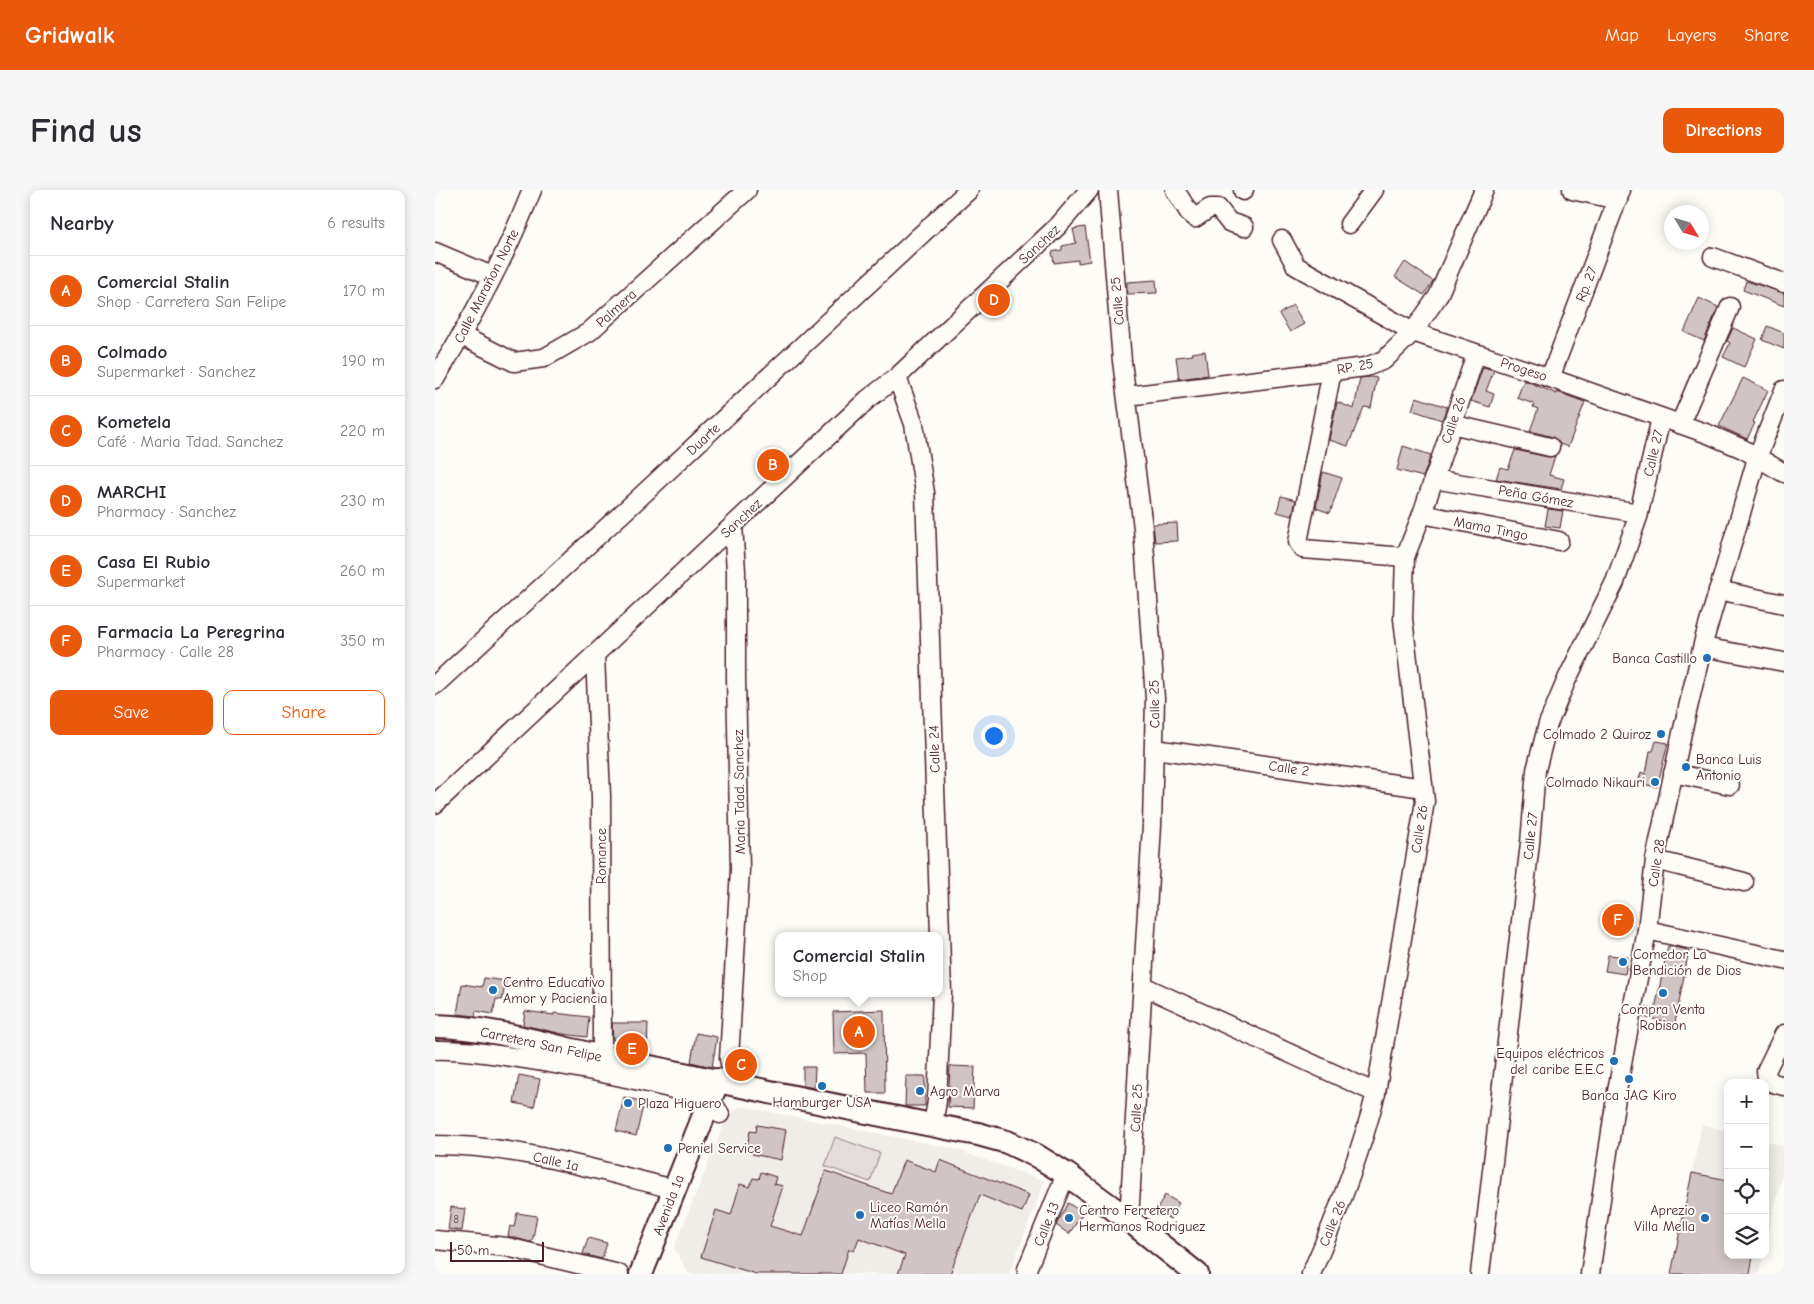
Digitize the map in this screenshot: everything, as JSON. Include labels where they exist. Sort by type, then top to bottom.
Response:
[{"type":"main road","name":"Carretera San Felipe","points":[[435,1026],[457,1026],[499,1033],[602,1057],[720,1094],[933,1125],[1007,1142],[1037,1156],[1066,1174],[1129,1220],[1197,1274]]},
{"type":"main road","name":"Avenida 1a","points":[[641,1274],[674,1189],[720,1094]]},
{"type":"main road","name":"Avenida 1a","points":[[656,1274],[720,1094]]},
{"type":"street","name":"Calle Marañon Norte","points":[[435,379],[461,336],[514,236],[532,190]]},
{"type":"street","name":"Palmera","points":[[461,336],[515,362],[544,358],[589,332],[747,190]]},
{"type":"street","name":"Duarte","points":[[435,685],[641,497],[969,190]]},
{"type":"street","name":"Sanchez","points":[[435,804],[733,525],[869,399],[897,377],[1059,225],[1089,190]]},
{"type":"street","name":"Calle 25","points":[[1108,190],[1122,361],[1143,528],[1155,699],[1152,825],[1129,1220]]},
{"type":"street","points":[[1175,190],[1189,214],[1195,218],[1210,208],[1218,208],[1229,222],[1244,228]]},
{"type":"street","points":[[1349,224],[1374,190]]},
{"type":"street","name":"RP. 25","points":[[1127,396],[1365,367],[1384,360],[1413,332],[1438,296],[1484,190]]},
{"type":"street","points":[[1572,190],[1619,195]]},
{"type":"street","name":"Rp. 27","points":[[1550,378],[1619,195]]},
{"type":"street","name":"Progeso","points":[[1281,240],[1296,266],[1413,332],[1680,424],[1743,449],[1784,473]]},
{"type":"street","points":[[435,252],[492,276]]},
{"type":"street","points":[[1713,257],[1784,282]]},
{"type":"street","points":[[1680,424],[1730,307]]},
{"type":"street","name":"Calle 26","points":[[1311,1274],[1329,1234],[1365,1137],[1376,1093],[1425,801],[1403,619],[1405,557],[1422,514],[1476,354]]},
{"type":"street","points":[[1331,371],[1297,542],[1303,549],[1405,557]]},
{"type":"street","name":"Calle 24","points":[[897,377],[914,424],[925,493],[940,932]]},
{"type":"street","name":"Calle 28","points":[[1590,1274],[1617,1091],[1647,930],[1655,860],[1673,773],[1718,590],[1757,458],[1784,390]]},
{"type":"street","name":"Calle 27","points":[[1480,1274],[1530,843],[1536,770],[1548,724],[1567,679],[1615,582],[1639,513],[1661,418]]},
{"type":"street","points":[[1451,424],[1550,447]]},
{"type":"street","name":"Peña Gómez","points":[[1433,479],[1639,513]]},
{"type":"street","name":"Mama Tingo","points":[[1422,514],[1559,541]]},
{"type":"street","name":"Maria Tdad. Sanchez","points":[[720,1094],[729,1059],[740,870],[737,571],[733,525]]},
{"type":"street","points":[[1718,590],[1784,604]]},
{"type":"street","points":[[1703,647],[1784,662]]},
{"type":"street","name":"Romance","points":[[595,655],[601,796],[602,1057]]},
{"type":"street","name":"Calle 2","points":[[1155,748],[1423,788]]},
{"type":"street","points":[[1673,773],[1730,785]]},
{"type":"street","points":[[1655,860],[1744,882]]},
{"type":"street","points":[[1647,930],[1784,960]]},
{"type":"street","points":[[1143,986],[1376,1093]]},
{"type":"street","name":"Calle 24","points":[[933,1125],[937,1101],[942,997]]},
{"type":"street","points":[[1784,1034],[1766,1071],[1767,1078],[1773,1083],[1784,1086]]},
{"type":"street","points":[[435,1050],[456,1049],[572,1066],[661,1085],[720,1094]]},
{"type":"street","name":"Calle 1a","points":[[435,1145],[463,1145],[533,1156],[674,1189]]},
{"type":"street","name":"Calle 13","points":[[1027,1274],[1027,1269],[1066,1174]]},
{"type":"street","points":[[435,1240],[507,1247],[619,1274]]},
{"type":"shaded area","name":"Liceo Ramón Matías Mella","points":[[740,1106],[951,1148],[1045,1181],[1009,1274],[689,1274],[674,1248],[727,1117]]},
{"type":"shaded area","name":"Aprezio Villa Mella","points":[[1702,1124],[1724,1130],[1724,1259],[1762,1259],[1759,1274],[1671,1274]]},
{"type":"shaded area","points":[[835,1137],[880,1153],[870,1182],[825,1166]]},
{"type":"shaded area","points":[[1769,1142],[1784,1146],[1784,1167],[1769,1230]]},
{"type":"building","points":[[1085,227],[1090,261],[1078,263],[1078,260],[1054,263],[1052,252],[1062,250],[1062,246],[1076,243],[1073,229]]},
{"type":"building","points":[[1405,262],[1433,281],[1424,295],[1395,277]]},
{"type":"building","points":[[1156,280],[1157,293],[1127,294],[1127,282]]},
{"type":"building","points":[[1746,281],[1784,293],[1784,306],[1743,290]]},
{"type":"building","points":[[1699,298],[1718,307],[1704,341],[1684,332]]},
{"type":"building","points":[[1293,305],[1304,324],[1290,332],[1279,314]]},
{"type":"building","points":[[1767,326],[1784,333],[1784,349],[1762,340]]},
{"type":"building","points":[[1733,328],[1757,339],[1744,367],[1723,357],[1730,343],[1727,341]]},
{"type":"building","points":[[1205,351],[1208,375],[1179,379],[1176,357]]},
{"type":"building","points":[[1483,367],[1494,370],[1486,391],[1494,394],[1490,407],[1471,401]]},
{"type":"building","points":[[1360,378],[1377,378],[1371,408],[1364,407],[1348,446],[1329,440],[1337,402],[1354,409]]},
{"type":"building","points":[[1743,378],[1768,390],[1747,439],[1719,426]]},
{"type":"building","points":[[1524,380],[1557,394],[1557,392],[1585,402],[1568,447],[1560,444],[1553,437],[1530,431],[1538,409],[1533,407],[1534,404],[1517,398]]},
{"type":"building","points":[[1416,397],[1447,407],[1442,420],[1412,410]]},
{"type":"building","points":[[1403,446],[1431,455],[1423,477],[1397,470]]},
{"type":"building","points":[[1515,450],[1548,457],[1555,456],[1549,475],[1564,479],[1561,489],[1496,479],[1500,467],[1508,469]]},
{"type":"building","points":[[1323,472],[1342,478],[1330,513],[1316,508]]},
{"type":"building","points":[[1281,496],[1296,500],[1292,516],[1277,512]]},
{"type":"building","points":[[1548,509],[1563,511],[1560,528],[1545,526]]},
{"type":"building","points":[[1177,523],[1178,541],[1155,542],[1153,524]]},
{"type":"building","points":[[1656,741],[1668,743],[1657,787],[1638,783],[1641,772],[1646,774],[1650,751],[1653,751]]},
{"type":"building","points":[[1608,911],[1631,915],[1628,930],[1605,926]]},
{"type":"building","points":[[1668,946],[1689,950],[1675,1023],[1642,1017],[1643,1007],[1655,1009]]},
{"type":"building","points":[[1608,955],[1628,957],[1625,974],[1605,971]]},
{"type":"building","points":[[484,978],[506,981],[502,1000],[496,999],[493,1014],[476,1011],[475,1016],[457,1014],[462,984],[482,987]]},
{"type":"building","points":[[884,1010],[885,1093],[867,1093],[866,1053],[834,1054],[833,1012]]},
{"type":"building","points":[[525,1011],[589,1017],[587,1037],[523,1025]]},
{"type":"building","points":[[612,1023],[648,1023],[647,1053],[617,1047],[617,1041],[613,1040]]},
{"type":"building","points":[[696,1033],[717,1037],[712,1067],[691,1062]]},
{"type":"building","points":[[741,1057],[754,1061],[749,1074],[743,1073]]},
{"type":"building","points":[[950,1066],[975,1067],[973,1108],[948,1107]]},
{"type":"building","points":[[803,1067],[815,1067],[814,1088],[803,1086]]},
{"type":"building","points":[[519,1075],[540,1079],[534,1107],[514,1103]]},
{"type":"building","points":[[906,1076],[925,1076],[925,1106],[905,1106]]},
{"type":"building","points":[[624,1097],[644,1102],[636,1136],[616,1131]]},
{"type":"building","points":[[757,1125],[786,1130],[781,1160],[752,1154],[753,1147],[747,1146],[750,1131],[756,1132]]},
{"type":"building","points":[[904,1160],[936,1172],[940,1160],[1029,1195],[1022,1212],[980,1195],[950,1274],[898,1274],[905,1255],[859,1238],[854,1251],[849,1249],[841,1274],[756,1274],[701,1257],[716,1210],[731,1215],[740,1184],[750,1187],[753,1178],[759,1179],[761,1172],[776,1177],[774,1184],[783,1186],[770,1226],[803,1236],[826,1171],[891,1194]]},
{"type":"building","name":"Aprezio Villa Mella","points":[[1692,1173],[1724,1179],[1724,1259],[1752,1259],[1750,1274],[1671,1274]]},
{"type":"building","points":[[1165,1195],[1179,1203],[1170,1219],[1156,1211]]},
{"type":"building","name":"Centro Ferretero Hermanos Rodriguez","points":[[1068,1203],[1083,1213],[1069,1234],[1056,1225]]},
{"type":"building","points":[[451,1207],[465,1209],[462,1231],[448,1229]]},
{"type":"building","points":[[517,1213],[537,1216],[533,1238],[530,1242],[508,1236],[510,1226],[514,1227]]},
{"type":"building","points":[[588,1238],[607,1243],[602,1259],[583,1254]]},
{"type":"place","name":"MARCHI","points":[[994,300]]},
{"type":"place","name":"Colmado","points":[[773,465]]},
{"type":"place","name":"Banca Castillo","points":[[1707,658]]},
{"type":"place","name":"Colmado 2 Quiroz","points":[[1661,734]]},
{"type":"place","name":"Banca Luis Antonio","points":[[1686,767]]},
{"type":"place","name":"Colmado Nikauri","points":[[1655,782]]},
{"type":"place","name":"Farmacia La Peregrina","points":[[1618,920]]},
{"type":"place","name":"Comedor La Bendición de Dios","points":[[1623,962]]},
{"type":"place","name":"Centro Educativo Amor y Paciencia","points":[[493,990]]},
{"type":"place","name":"Compra Venta Robison","points":[[1663,993]]},
{"type":"place","name":"Comercial Stalin","points":[[859,1032]]},
{"type":"place","name":"Casa El Rubio","points":[[632,1049]]},
{"type":"place","name":"Equipos eléctricos del caribe E.E.C","points":[[1614,1061]]},
{"type":"place","name":"Kometela","points":[[741,1065]]},
{"type":"place","name":"Banca JAG Kiro","points":[[1629,1079]]},
{"type":"place","name":"Hamburger USA","points":[[822,1086]]},
{"type":"place","name":"Agro Marva","points":[[920,1091]]},
{"type":"place","name":"Plaza Higuero","points":[[628,1103]]},
{"type":"place","name":"Peniel Service","points":[[668,1148]]},
{"type":"place","name":"Liceo Ramón Matías Mella","points":[[860,1215]]},
{"type":"place","name":"Centro Ferretero Hermanos Rodriguez","points":[[1069,1218]]},
{"type":"place","name":"Aprezio Villa Mella","points":[[1705,1218]]}]
